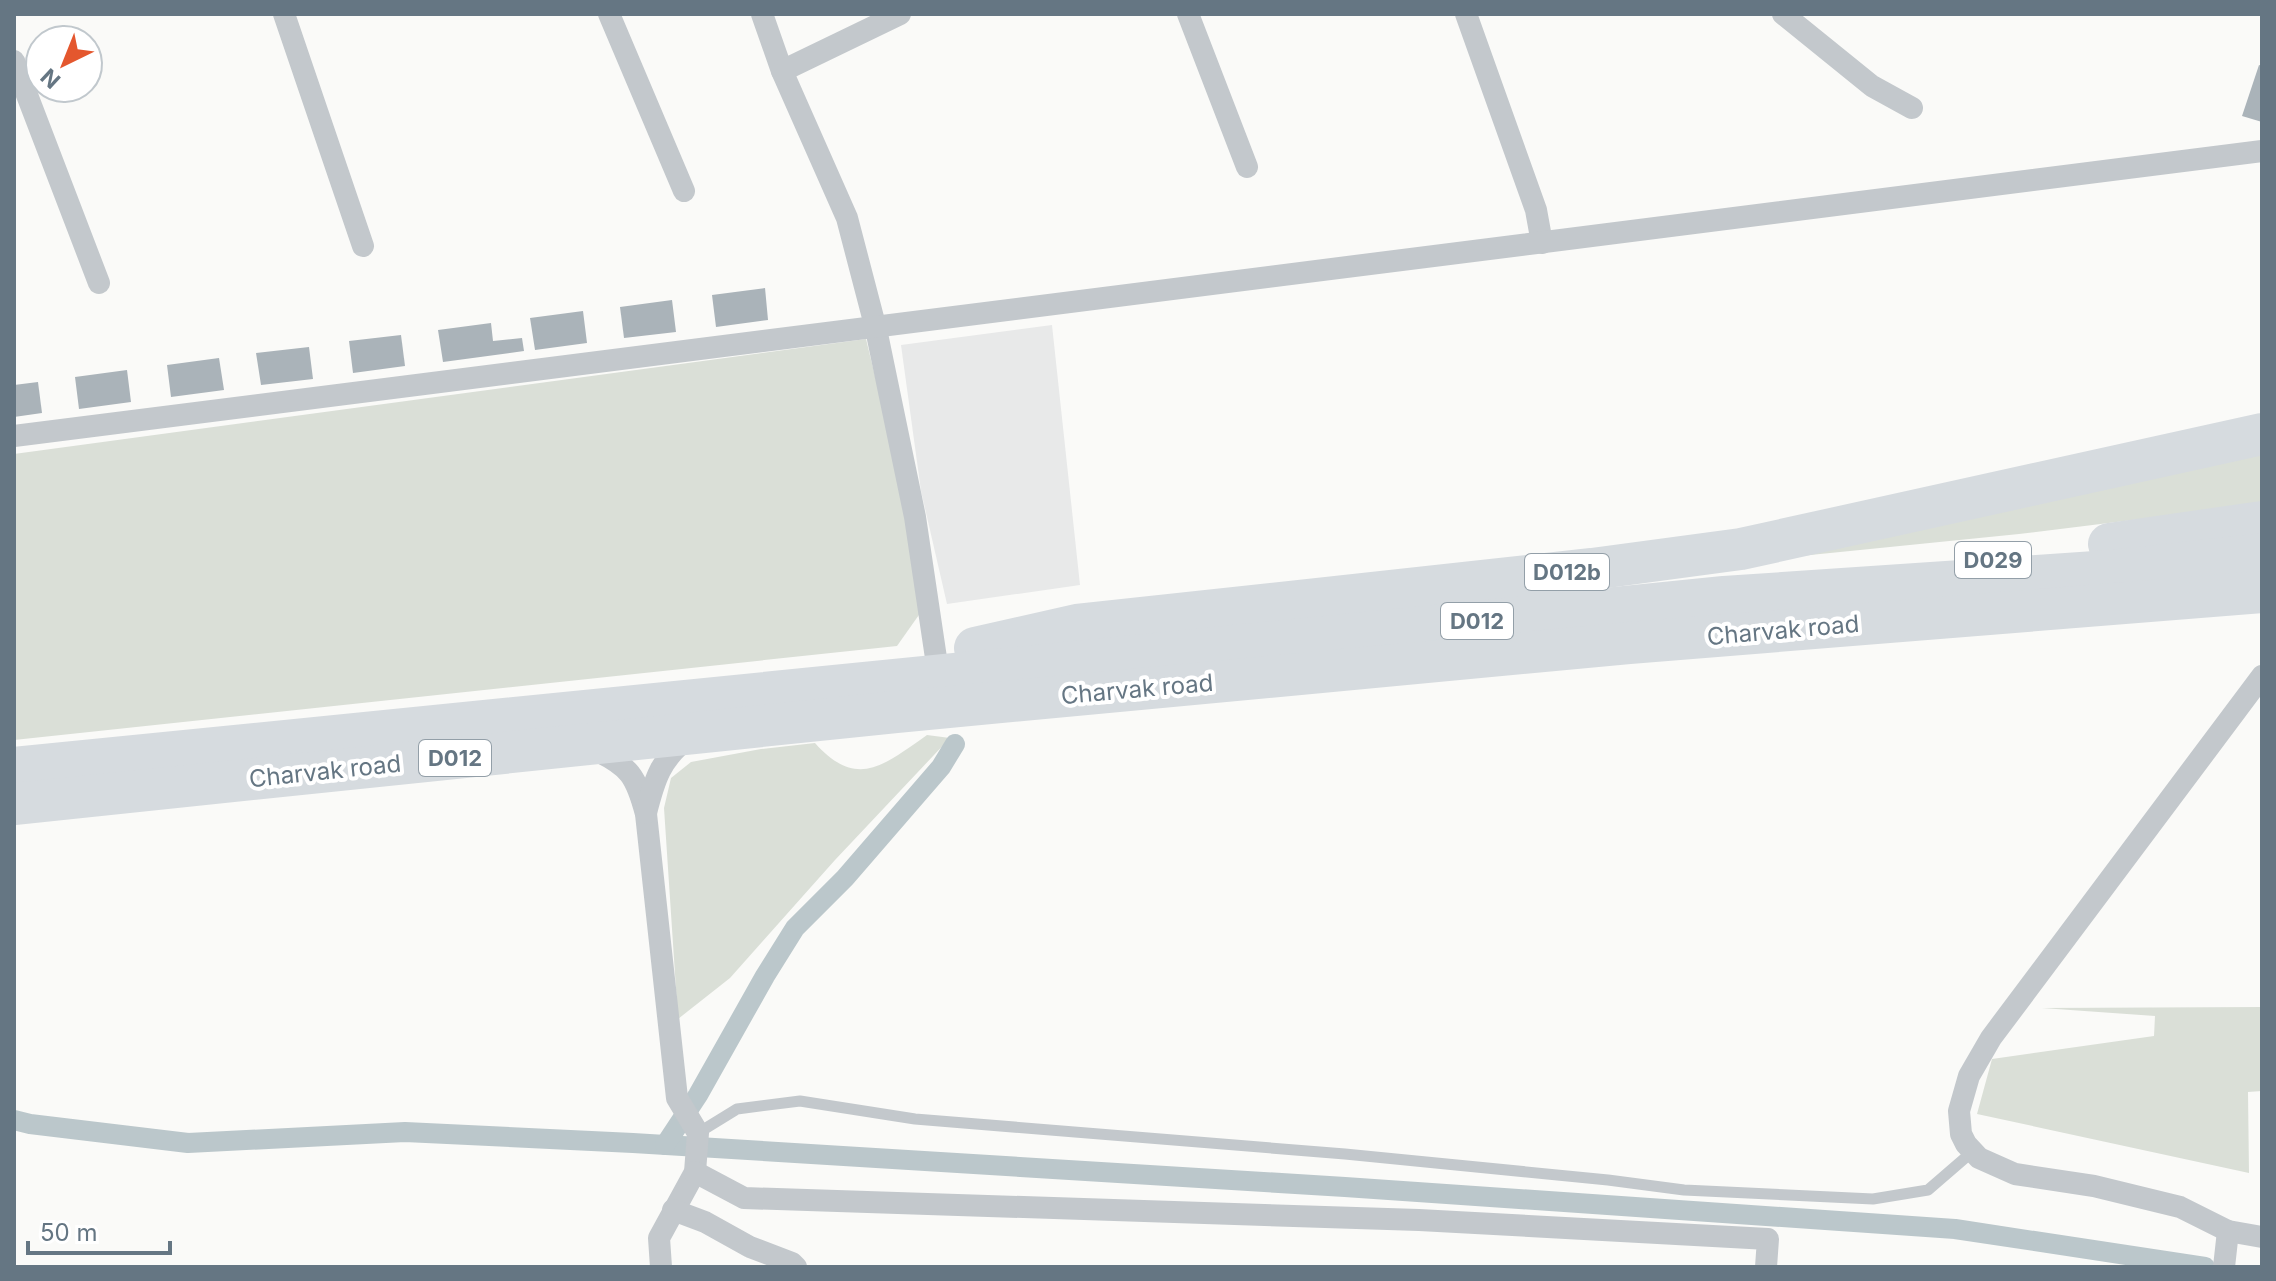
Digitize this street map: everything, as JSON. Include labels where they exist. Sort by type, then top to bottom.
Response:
[{"type":"highway","name":"D012b","points":[[869,681],[936,658],[1077,625],[1577,571],[1741,549],[2262,434]]},
{"type":"highway","name":"Charvak road","points":[[1724,597],[2262,522]]},
{"type":"highway","name":"Charvak road","points":[[14,768],[1724,597],[2110,571],[2262,554]]},
{"type":"highway","name":"Charvak road","points":[[14,804],[912,710],[1629,643],[2262,592]]},
{"type":"street","points":[[284,14],[363,246]]},
{"type":"street","points":[[609,14],[684,191]]},
{"type":"street","points":[[762,14],[782,71],[847,218],[876,329],[915,517],[936,658]]},
{"type":"street","points":[[782,71],[900,14]]},
{"type":"street","points":[[1188,14],[1247,167]]},
{"type":"street","points":[[1466,14],[1536,210],[1542,243]]},
{"type":"street","points":[[1783,14],[1872,86],[1912,108]]},
{"type":"street","points":[[14,61],[99,283]]},
{"type":"street","points":[[14,436],[2262,151]]},
{"type":"street","points":[[2262,676],[1978,1057],[1960,1100],[1959,1111],[1961,1134],[1972,1152],[2015,1174],[2094,1186],[2180,1207],[2228,1231],[2262,1237]]},
{"type":"street","points":[[646,814],[656,776],[663,764],[677,746],[696,733]]},
{"type":"street","points":[[575,745],[590,748],[622,765],[638,782],[646,814],[677,1098],[698,1133],[695,1172],[659,1238],[661,1267]]},
{"type":"street","points":[[695,1172],[744,1198],[1419,1220],[1768,1239],[1766,1267]]},
{"type":"street","points":[[673,1210],[705,1222],[750,1247],[796,1267]]},
{"type":"street","points":[[2225,1261],[2228,1231]]},
{"type":"lane","points":[[698,1133],[737,1109],[800,1101],[915,1119],[1360,1155],[1684,1190],[1873,1199],[1928,1190],[1972,1152]]},
{"type":"shaded area","points":[[1052,325],[1080,585],[947,604],[921,491],[901,345]]},
{"type":"shaded area","points":[[866,339],[904,495],[921,612],[897,646],[14,740],[14,454]]},
{"type":"shaded area","points":[[2262,447],[2262,504],[2019,534],[1760,560]]},
{"type":"shaded area","points":[[927,735],[950,738],[730,978],[678,1019],[664,808],[671,778],[691,762],[815,743],[844,766],[871,768],[897,756]]},
{"type":"shaded area","points":[[2262,1007],[2262,1091],[2248,1092],[2249,1173],[1977,1114],[1992,1059],[2154,1036],[2155,1016],[2042,1008]]},
{"type":"building","points":[[2259,65],[2262,66],[2262,122],[2242,116]]},
{"type":"building","points":[[765,288],[768,320],[716,327],[712,295]]},
{"type":"building","points":[[672,300],[676,332],[624,338],[620,307]]},
{"type":"building","points":[[583,311],[587,343],[535,350],[530,318]]},
{"type":"building","points":[[491,323],[493,341],[522,338],[524,351],[443,362],[438,330]]},
{"type":"building","points":[[401,335],[405,366],[353,373],[349,341]]},
{"type":"building","points":[[309,347],[313,379],[261,385],[256,353]]},
{"type":"building","points":[[219,358],[224,390],[171,397],[167,365]]},
{"type":"building","points":[[127,370],[131,402],[79,409],[75,377]]},
{"type":"building","points":[[38,382],[42,413],[14,417],[14,385]]},
{"type":"waterway","points":[[665,1145],[698,1095],[795,928],[845,878],[941,767],[955,744]]},
{"type":"waterway","points":[[14,1120],[188,1143],[405,1132],[1345,1187],[1955,1229],[2205,1267]]}]
